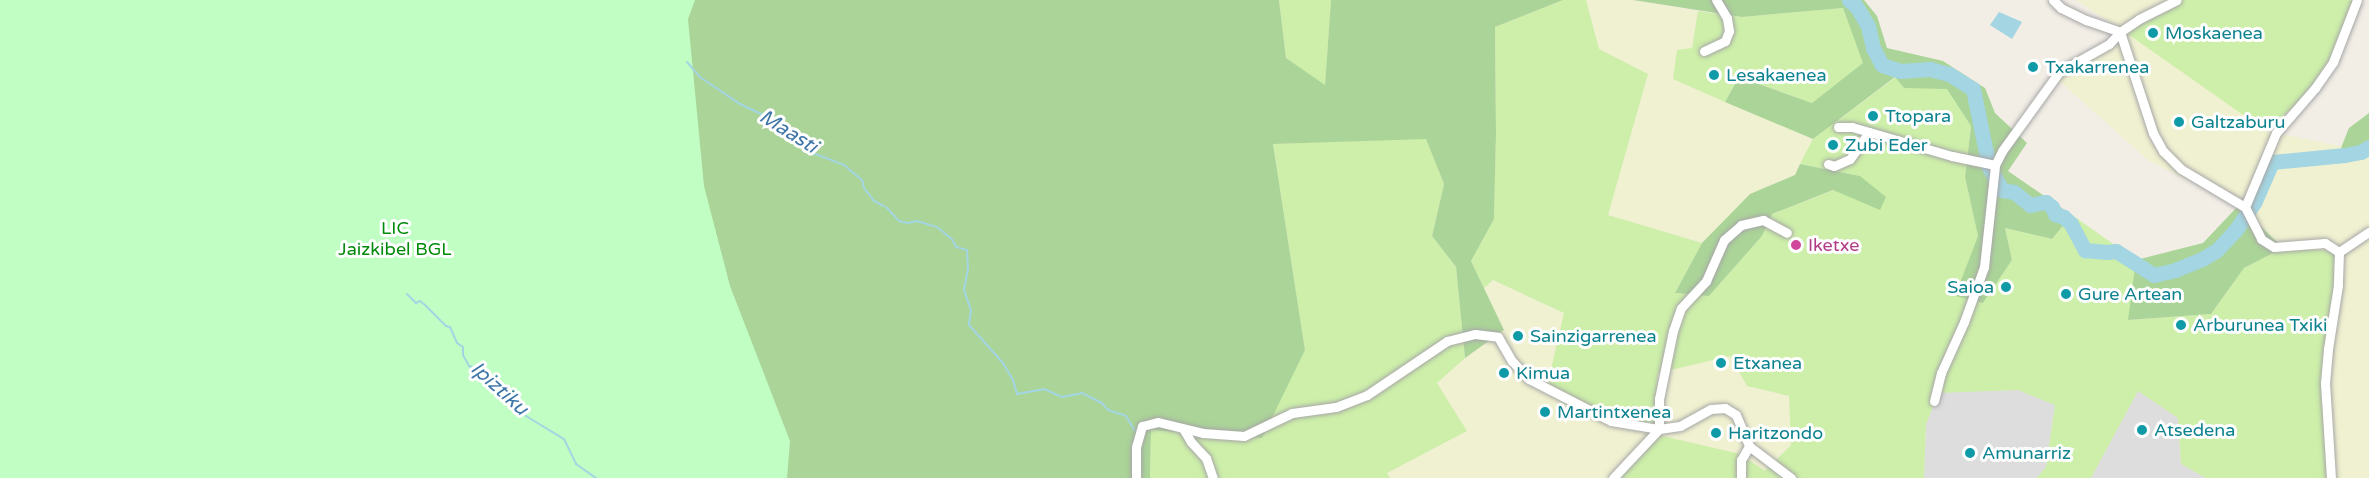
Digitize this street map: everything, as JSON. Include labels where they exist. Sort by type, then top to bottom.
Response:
[{"type":"street","points":[[1704,51],[1725,41],[1730,31],[1727,18],[1716,0]]},
{"type":"street","points":[[2053,0],[2061,8],[2086,20],[2120,32]]},
{"type":"street","points":[[1934,401],[1941,373],[1964,322],[1984,267],[1990,163],[2059,72],[2109,44],[2120,32],[2177,0]]},
{"type":"street","points":[[2245,207],[2276,133],[2315,88],[2333,62],[2357,0]]},
{"type":"street","points":[[2120,32],[2153,133],[2163,151],[2181,170],[2245,207],[2261,239],[2274,247],[2325,243],[2339,252]]},
{"type":"street","points":[[1838,128],[1852,128],[1953,156],[1990,163]]},
{"type":"street","points":[[1828,164],[1834,166],[1850,159],[1869,132]]},
{"type":"street","points":[[1613,478],[1659,429],[1659,399],[1673,331],[1682,308],[1706,281],[1724,240],[1741,225],[1763,220],[1787,233]]},
{"type":"street","points":[[2339,252],[2369,232]]},
{"type":"street","points":[[2331,478],[2325,383],[2338,285],[2339,252]]},
{"type":"street","points":[[1136,478],[1136,447],[1142,426],[1152,421],[1184,430],[1244,436],[1292,413],[1336,406],[1366,394],[1447,341],[1475,334],[1498,337],[1512,361],[1529,379],[1611,421],[1659,429],[1680,426],[1711,409],[1725,408],[1736,414],[1749,446],[1791,478]]},
{"type":"street","points":[[1184,430],[1191,442],[1206,458],[1214,478]]},
{"type":"street","points":[[1742,478],[1741,460],[1749,446]]},
{"type":"shaded area","points":[[2018,390],[2055,405],[2046,467],[2037,478],[1924,478],[1926,425],[1938,392]]},
{"type":"shaded area","points":[[2138,391],[2178,418],[2181,464],[2206,478],[2091,478]]},
{"type":"green space","name":"LIC Jaizkibel BGL","points":[[0,0],[695,0],[688,19],[704,186],[730,286],[790,441],[787,478],[0,478]]},
{"type":"green space","points":[[107,0],[1279,0],[1286,58],[1325,85],[1331,0],[1563,0],[1495,27],[1494,219],[1471,261],[1504,330],[1465,358],[1456,267],[1432,236],[1444,184],[1426,139],[1273,144],[1305,350],[1262,438],[1151,430],[1150,478],[383,478]]},
{"type":"green space","points":[[1279,0],[1331,0],[1325,86],[1286,58]]},
{"type":"green space","points":[[1563,0],[1586,0],[1599,49],[1648,74],[1608,215],[1702,243],[1675,293],[1709,296],[1762,236],[1772,214],[1834,190],[1860,176],[1800,164],[1813,139],[1896,77],[1904,88],[1947,88],[1971,126],[1965,177],[1978,236],[1956,296],[1983,303],[2012,260],[2005,228],[2052,239],[2072,215],[2136,260],[2129,320],[2211,314],[2244,268],[2283,248],[2340,251],[2326,361],[2332,478],[2206,478],[2181,464],[2178,418],[2138,391],[2091,478],[2037,478],[2046,467],[2055,405],[2018,390],[1938,393],[1926,425],[1924,478],[1612,478],[1653,434],[1547,387],[1564,313],[1493,280],[1484,288],[1471,261],[1494,219],[1495,27]],"holes":[[[1730,356],[1747,386],[1789,396],[1791,445],[1765,471],[1740,454],[1654,434],[1658,373]]]},
{"type":"green space","points":[[1586,0],[1633,0],[1698,11],[1692,48],[1673,79],[1813,139],[1795,175],[1750,194],[1702,243],[1608,215],[1648,74],[1599,49]]},
{"type":"green space","points":[[1633,0],[1864,0],[1877,16],[1887,48],[1943,61],[1985,88],[1995,113],[2027,143],[2008,171],[2072,215],[2052,239],[2005,228],[2012,260],[1983,303],[1955,296],[1978,236],[1965,177],[1971,126],[1947,89],[1904,88],[1895,77],[1813,139],[1725,102],[1739,77],[1812,103],[1863,63],[1843,8],[1742,17]]},
{"type":"green space","points":[[2076,0],[2175,0],[2266,131],[2369,152],[2369,478],[2332,478],[2283,248],[2239,205],[2149,161],[2054,76],[2124,32]]},
{"type":"green space","points":[[2175,0],[2356,0],[2325,79],[2266,131],[2125,32]]},
{"type":"green space","points":[[1843,8],[1864,63],[1812,103],[1739,77],[1725,102],[1673,79],[1677,50],[1692,48],[1698,11],[1742,17]]},
{"type":"green space","points":[[2369,113],[2369,152],[2341,148],[2349,128]]},
{"type":"green space","points":[[1426,138],[1444,184],[1432,236],[1456,267],[1465,358],[1437,383],[1467,431],[1387,473],[1390,478],[1150,478],[1151,429],[1305,350],[1273,144]]},
{"type":"green space","points":[[1800,164],[1860,176],[1886,197],[1880,210],[1833,190],[1772,214],[1762,236],[1709,296],[1675,293],[1702,243],[1750,194],[1795,175]]},
{"type":"green space","points":[[2239,205],[2283,248],[2244,268],[2211,314],[2128,320],[2136,260],[2203,243]]},
{"type":"green space","points":[[1493,280],[1564,313],[1653,433],[1658,373],[1730,356],[1747,386],[1789,396],[1791,445],[1765,471],[1740,454],[1612,478],[1390,478],[1387,473],[1467,431],[1437,383],[1465,358],[1504,330],[1484,288]]},
{"type":"water","points":[[1999,12],[2022,22],[2012,39],[1990,25]]},
{"type":"waterway","points":[[1849,0],[1856,6],[1868,26],[1873,48],[1882,65],[1900,71],[1930,69],[1949,74],[1973,89],[1989,167],[2002,190],[2014,192],[2030,205],[2046,202],[2055,214],[2064,217],[2071,224],[2085,250],[2116,251],[2154,275],[2175,270],[2217,250],[2235,231],[2255,201],[2272,162],[2345,155],[2361,152],[2369,147]]},
{"type":"waterway","name":"Maasti","points":[[687,62],[700,77],[740,104],[784,125],[788,137],[813,153],[844,165],[862,180],[864,188],[874,201],[884,206]]},
{"type":"waterway","name":"Maasti","points":[[886,207],[899,221],[908,223],[917,221],[937,227],[952,239],[956,247],[967,250],[968,269],[964,290],[971,310],[969,325],[1003,363],[1013,380],[1017,394],[1044,389],[1062,397],[1082,393],[1102,403],[1108,410],[1126,416],[1135,431]]},
{"type":"waterway","name":"Ipiztiku","points":[[407,294],[416,303],[420,301],[446,326],[450,327],[457,343],[463,347],[463,355],[469,366],[476,368],[493,386],[510,395],[526,416],[564,439],[576,464],[596,478]]},
{"type":"place","name":"Moskaenea","points":[[2153,33]]},
{"type":"place","name":"Txakarrenea","points":[[2033,67]]},
{"type":"place","name":"Lesakaenea","points":[[1714,75]]},
{"type":"place","name":"Ttopara","points":[[1873,116]]},
{"type":"place","name":"Galtzaburu","points":[[2179,122]]},
{"type":"place","name":"Zubi Eder","points":[[1833,145]]},
{"type":"place","name":"Iketxe","points":[[1796,245]]},
{"type":"place","name":"Saioa","points":[[2006,287]]},
{"type":"place","name":"Gure Artean","points":[[2066,294]]},
{"type":"place","name":"Arburunea Txiki","points":[[2181,325]]},
{"type":"place","name":"Sainzigarrenea","points":[[1518,336]]},
{"type":"place","name":"Etxanea","points":[[1721,363]]},
{"type":"place","name":"Kimua","points":[[1504,373]]},
{"type":"place","name":"Martintxenea","points":[[1545,412]]},
{"type":"place","name":"Atsedena","points":[[2142,430]]},
{"type":"place","name":"Haritzondo","points":[[1716,433]]},
{"type":"place","name":"Amunarriz","points":[[1970,453]]}]
